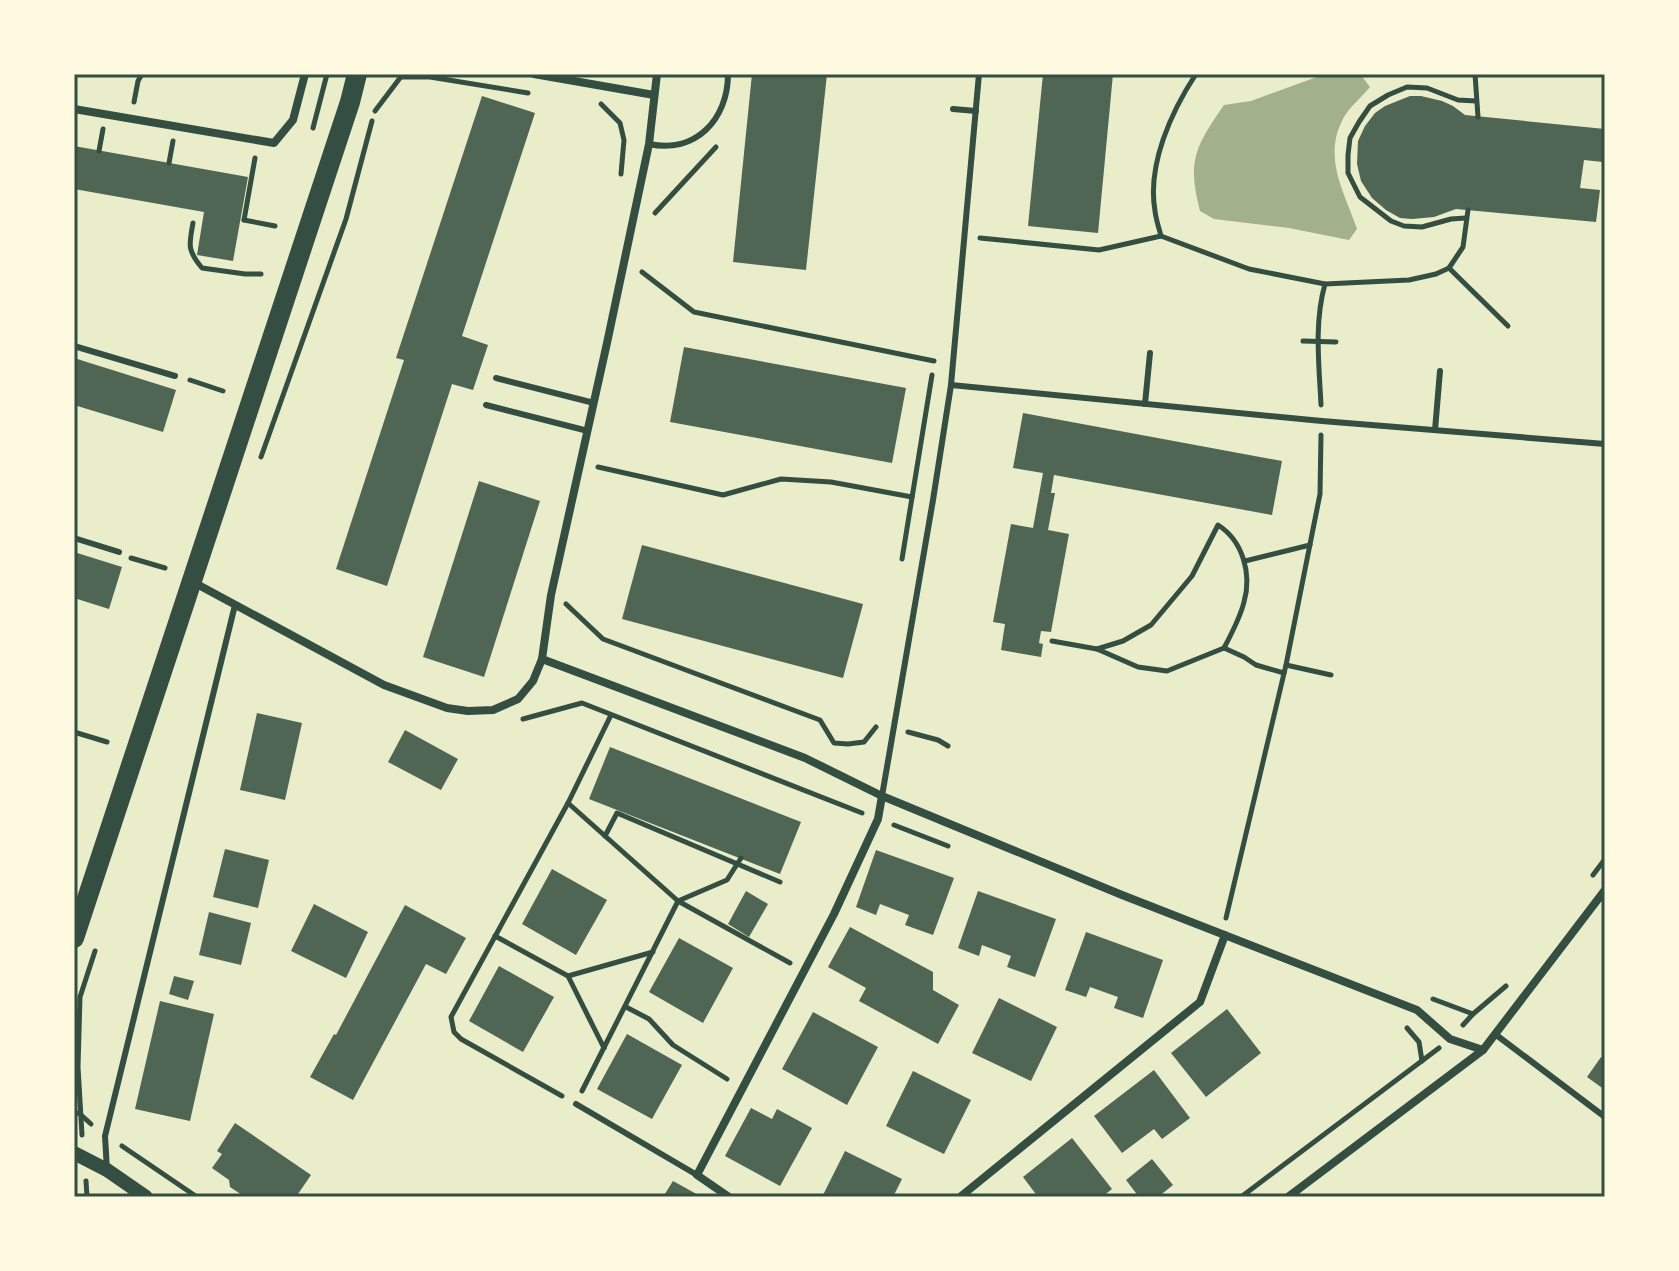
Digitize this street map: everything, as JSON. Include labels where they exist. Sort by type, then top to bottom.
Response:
[{"type":"main road","points":[[74,938],[357,74]]},
{"type":"street","points":[[74,109],[274,143],[293,120],[305,74]]},
{"type":"street","points":[[534,74],[654,95]]},
{"type":"street","points":[[193,581],[384,685],[447,708],[493,710],[518,699],[533,681],[542,659],[551,595],[649,144],[657,74]]},
{"type":"street","points":[[542,659],[805,758],[882,796],[1417,1010],[1450,1039],[1483,1050]]},
{"type":"street","points":[[729,1197],[697,1175],[834,914],[878,819],[882,796]]},
{"type":"street","points":[[1288,1197],[1483,1050],[1603,897]]},
{"type":"street","points":[[960,1197],[1200,1002],[1225,935]]},
{"type":"street","points":[[74,1153],[107,1170],[146,1197]]},
{"type":"lane","points":[[649,144],[665,148],[676,146],[704,132],[713,124],[720,110],[726,95],[728,74]]},
{"type":"lane","points":[[882,796],[951,385],[979,74]]},
{"type":"lane","points":[[953,109],[976,111]]},
{"type":"lane","points":[[74,346],[175,376]]},
{"type":"lane","points":[[1145,404],[1150,353]]},
{"type":"lane","points":[[1435,430],[1440,371]]},
{"type":"lane","points":[[496,378],[594,403]]},
{"type":"lane","points":[[951,385],[1322,421],[1605,444]]},
{"type":"lane","points":[[486,405],[588,431]]},
{"type":"lane","points":[[74,538],[119,552]]},
{"type":"lane","points":[[107,1170],[105,1136],[235,605]]},
{"type":"lane","points":[[1495,1034],[1605,1117]]},
{"type":"lane","points":[[576,1104],[697,1175]]},
{"type":"path","points":[[133,107],[142,74]]},
{"type":"path","points":[[311,134],[327,74]]},
{"type":"path","points":[[1161,236],[1154,209],[1155,173],[1161,144],[1180,98],[1196,74]]},
{"type":"path","points":[[1475,74],[1478,117]]},
{"type":"path","points":[[402,77],[430,77],[539,94]]},
{"type":"path","points":[[1466,218],[1422,227],[1404,226],[1391,221],[1360,197],[1348,173],[1348,155],[1350,138],[1359,122],[1370,106],[1388,95],[1407,87],[1427,88],[1458,100],[1476,101]]},
{"type":"path","points":[[594,103],[602,104],[620,123],[624,140],[620,193],[637,200]]},
{"type":"path","points":[[99,151],[103,128]]},
{"type":"path","points":[[651,222],[656,210],[723,139]]},
{"type":"path","points":[[169,163],[173,140]]},
{"type":"path","points":[[255,154],[242,220],[275,226]]},
{"type":"path","points":[[978,237],[1099,250],[1161,236],[1249,269],[1325,284],[1409,280],[1449,268],[1463,247],[1468,210]]},
{"type":"path","points":[[193,223],[189,245],[192,256],[202,268],[261,274]]},
{"type":"path","points":[[639,286],[643,259]]},
{"type":"path","points":[[1449,268],[1508,326]]},
{"type":"path","points":[[642,272],[694,312],[934,361],[900,574]]},
{"type":"path","points":[[1226,919],[1286,665],[1320,494],[1322,421],[1318,341],[1320,303],[1325,284]]},
{"type":"path","points":[[1303,341],[1336,342]]},
{"type":"path","points":[[175,376],[223,391]]},
{"type":"path","points":[[598,467],[723,495],[781,479],[831,482],[912,497]]},
{"type":"path","points":[[1052,641],[1097,649],[1138,667],[1167,671],[1224,648],[1245,600],[1247,580],[1242,552],[1229,532],[1218,525],[1192,576],[1151,625],[1123,641],[1097,649]]},
{"type":"path","points":[[1245,561],[1310,545]]},
{"type":"path","points":[[119,552],[165,568]]},
{"type":"path","points":[[566,604],[603,639],[820,720],[834,743],[864,742],[877,726],[938,740],[948,746]]},
{"type":"path","points":[[1224,648],[1256,665],[1284,673]]},
{"type":"path","points":[[1286,665],[1331,675]]},
{"type":"path","points":[[521,719],[582,703],[952,848]]},
{"type":"path","points":[[611,715],[568,803],[451,1017],[454,1032],[461,1039],[576,1104],[678,901],[727,880],[739,861]]},
{"type":"path","points":[[74,732],[107,742]]},
{"type":"path","points":[[906,746],[909,732]]},
{"type":"path","points":[[568,803],[678,901],[803,970]]},
{"type":"path","points":[[605,836],[617,813],[739,861],[780,882]]},
{"type":"path","points":[[495,936],[568,976],[604,1048]]},
{"type":"path","points":[[568,976],[654,952]]},
{"type":"path","points":[[1432,998],[1473,1014]]},
{"type":"path","points":[[626,1007],[649,1019],[673,1045],[742,1088]]},
{"type":"path","points":[[1402,1023],[1419,1042],[1422,1061]]},
{"type":"path","points":[[127,1149],[197,1197]]},
{"type":"shaded area","points":[[1325,74],[1361,75],[1370,87],[1344,117],[1335,149],[1338,176],[1357,229],[1349,240],[1289,228],[1214,219],[1200,211],[1194,179],[1196,155],[1206,132],[1224,105],[1251,101]]},
{"type":"building","points":[[752,74],[827,74],[806,270],[733,262]]},
{"type":"building","points":[[1043,74],[1113,74],[1098,233],[1028,226]]},
{"type":"building","points":[[482,96],[535,113],[462,336],[488,345],[473,390],[452,384],[387,586],[336,569],[404,360],[396,358]]},
{"type":"building","points":[[1410,96],[1442,101],[1465,115],[1605,129],[1603,162],[1584,160],[1580,188],[1600,190],[1596,222],[1456,209],[1434,217],[1412,219],[1400,218],[1386,210],[1372,198],[1361,181],[1357,164],[1358,141],[1375,113]]},
{"type":"building","points":[[74,146],[248,177],[233,261],[197,255],[204,212],[74,189]]},
{"type":"building","points":[[684,347],[906,388],[892,463],[670,422]]},
{"type":"building","points":[[74,358],[176,390],[163,432],[74,405]]},
{"type":"building","points":[[1023,413],[1282,461],[1272,515],[1054,475],[1051,493],[1055,493],[1048,530],[1069,534],[1051,632],[1041,631],[1041,657],[1001,650],[1005,624],[993,622],[1011,524],[1033,528],[1043,473],[1013,468]]},
{"type":"building","points":[[479,481],[540,501],[484,677],[423,657]]},
{"type":"building","points":[[642,545],[863,604],[843,678],[622,619]]},
{"type":"building","points":[[74,552],[122,567],[109,609],[74,598]]},
{"type":"building","points":[[257,713],[302,723],[285,800],[240,790]]},
{"type":"building","points":[[405,730],[458,759],[441,790],[388,762]]},
{"type":"building","points":[[610,747],[801,822],[780,874],[589,799]]},
{"type":"building","points":[[225,849],[269,860],[258,908],[213,897]]},
{"type":"building","points":[[876,850],[954,878],[933,935],[905,925],[909,915],[880,904],[876,915],[856,907]]},
{"type":"building","points":[[552,869],[607,900],[576,955],[522,924]]},
{"type":"building","points":[[746,891],[768,904],[749,937],[728,924]]},
{"type":"building","points":[[978,891],[1056,919],[1035,977],[1007,967],[1011,956],[982,945],[979,956],[958,948]]},
{"type":"building","points":[[314,904],[368,932],[346,978],[291,951]]},
{"type":"building","points":[[405,905],[466,938],[446,974],[426,964],[353,1100],[310,1077],[336,1035]]},
{"type":"building","points":[[209,912],[251,923],[241,965],[199,955]]},
{"type":"building","points":[[850,927],[933,972],[933,990],[959,1005],[938,1044],[859,1001],[866,988],[828,967]]},
{"type":"building","points":[[1086,932],[1163,960],[1143,1018],[1114,1008],[1118,997],[1090,987],[1086,997],[1065,990]]},
{"type":"building","points":[[679,938],[733,968],[703,1023],[649,992]]},
{"type":"building","points":[[499,966],[554,997],[523,1052],[469,1021]]},
{"type":"building","points":[[174,976],[194,981],[188,1000],[169,994]]},
{"type":"building","points":[[999,998],[1057,1027],[1031,1081],[972,1053]]},
{"type":"building","points":[[160,1001],[214,1014],[190,1121],[135,1109]]},
{"type":"building","points":[[1227,1009],[1261,1053],[1206,1097],[1171,1053]]},
{"type":"building","points":[[813,1012],[878,1047],[847,1105],[782,1069]]},
{"type":"building","points":[[627,1034],[682,1065],[652,1119],[597,1089]]},
{"type":"building","points":[[1601,1057],[1605,1060],[1605,1090],[1587,1077]]},
{"type":"building","points":[[1154,1070],[1190,1118],[1162,1139],[1154,1129],[1122,1153],[1094,1116]]},
{"type":"building","points":[[913,1071],[971,1100],[944,1154],[886,1126]]},
{"type":"building","points":[[751,1108],[772,1119],[777,1109],[812,1128],[780,1186],[725,1156]]},
{"type":"building","points":[[235,1123],[311,1175],[296,1197],[245,1197],[212,1168],[222,1154],[217,1151]]},
{"type":"building","points":[[1072,1138],[1112,1189],[1102,1197],[1038,1197],[1023,1177]]},
{"type":"building","points":[[845,1151],[902,1179],[893,1197],[823,1195]]},
{"type":"building","points":[[1152,1159],[1173,1185],[1158,1197],[1139,1197],[1126,1180]]},
{"type":"building","points":[[673,1181],[702,1197],[663,1197]]}]
